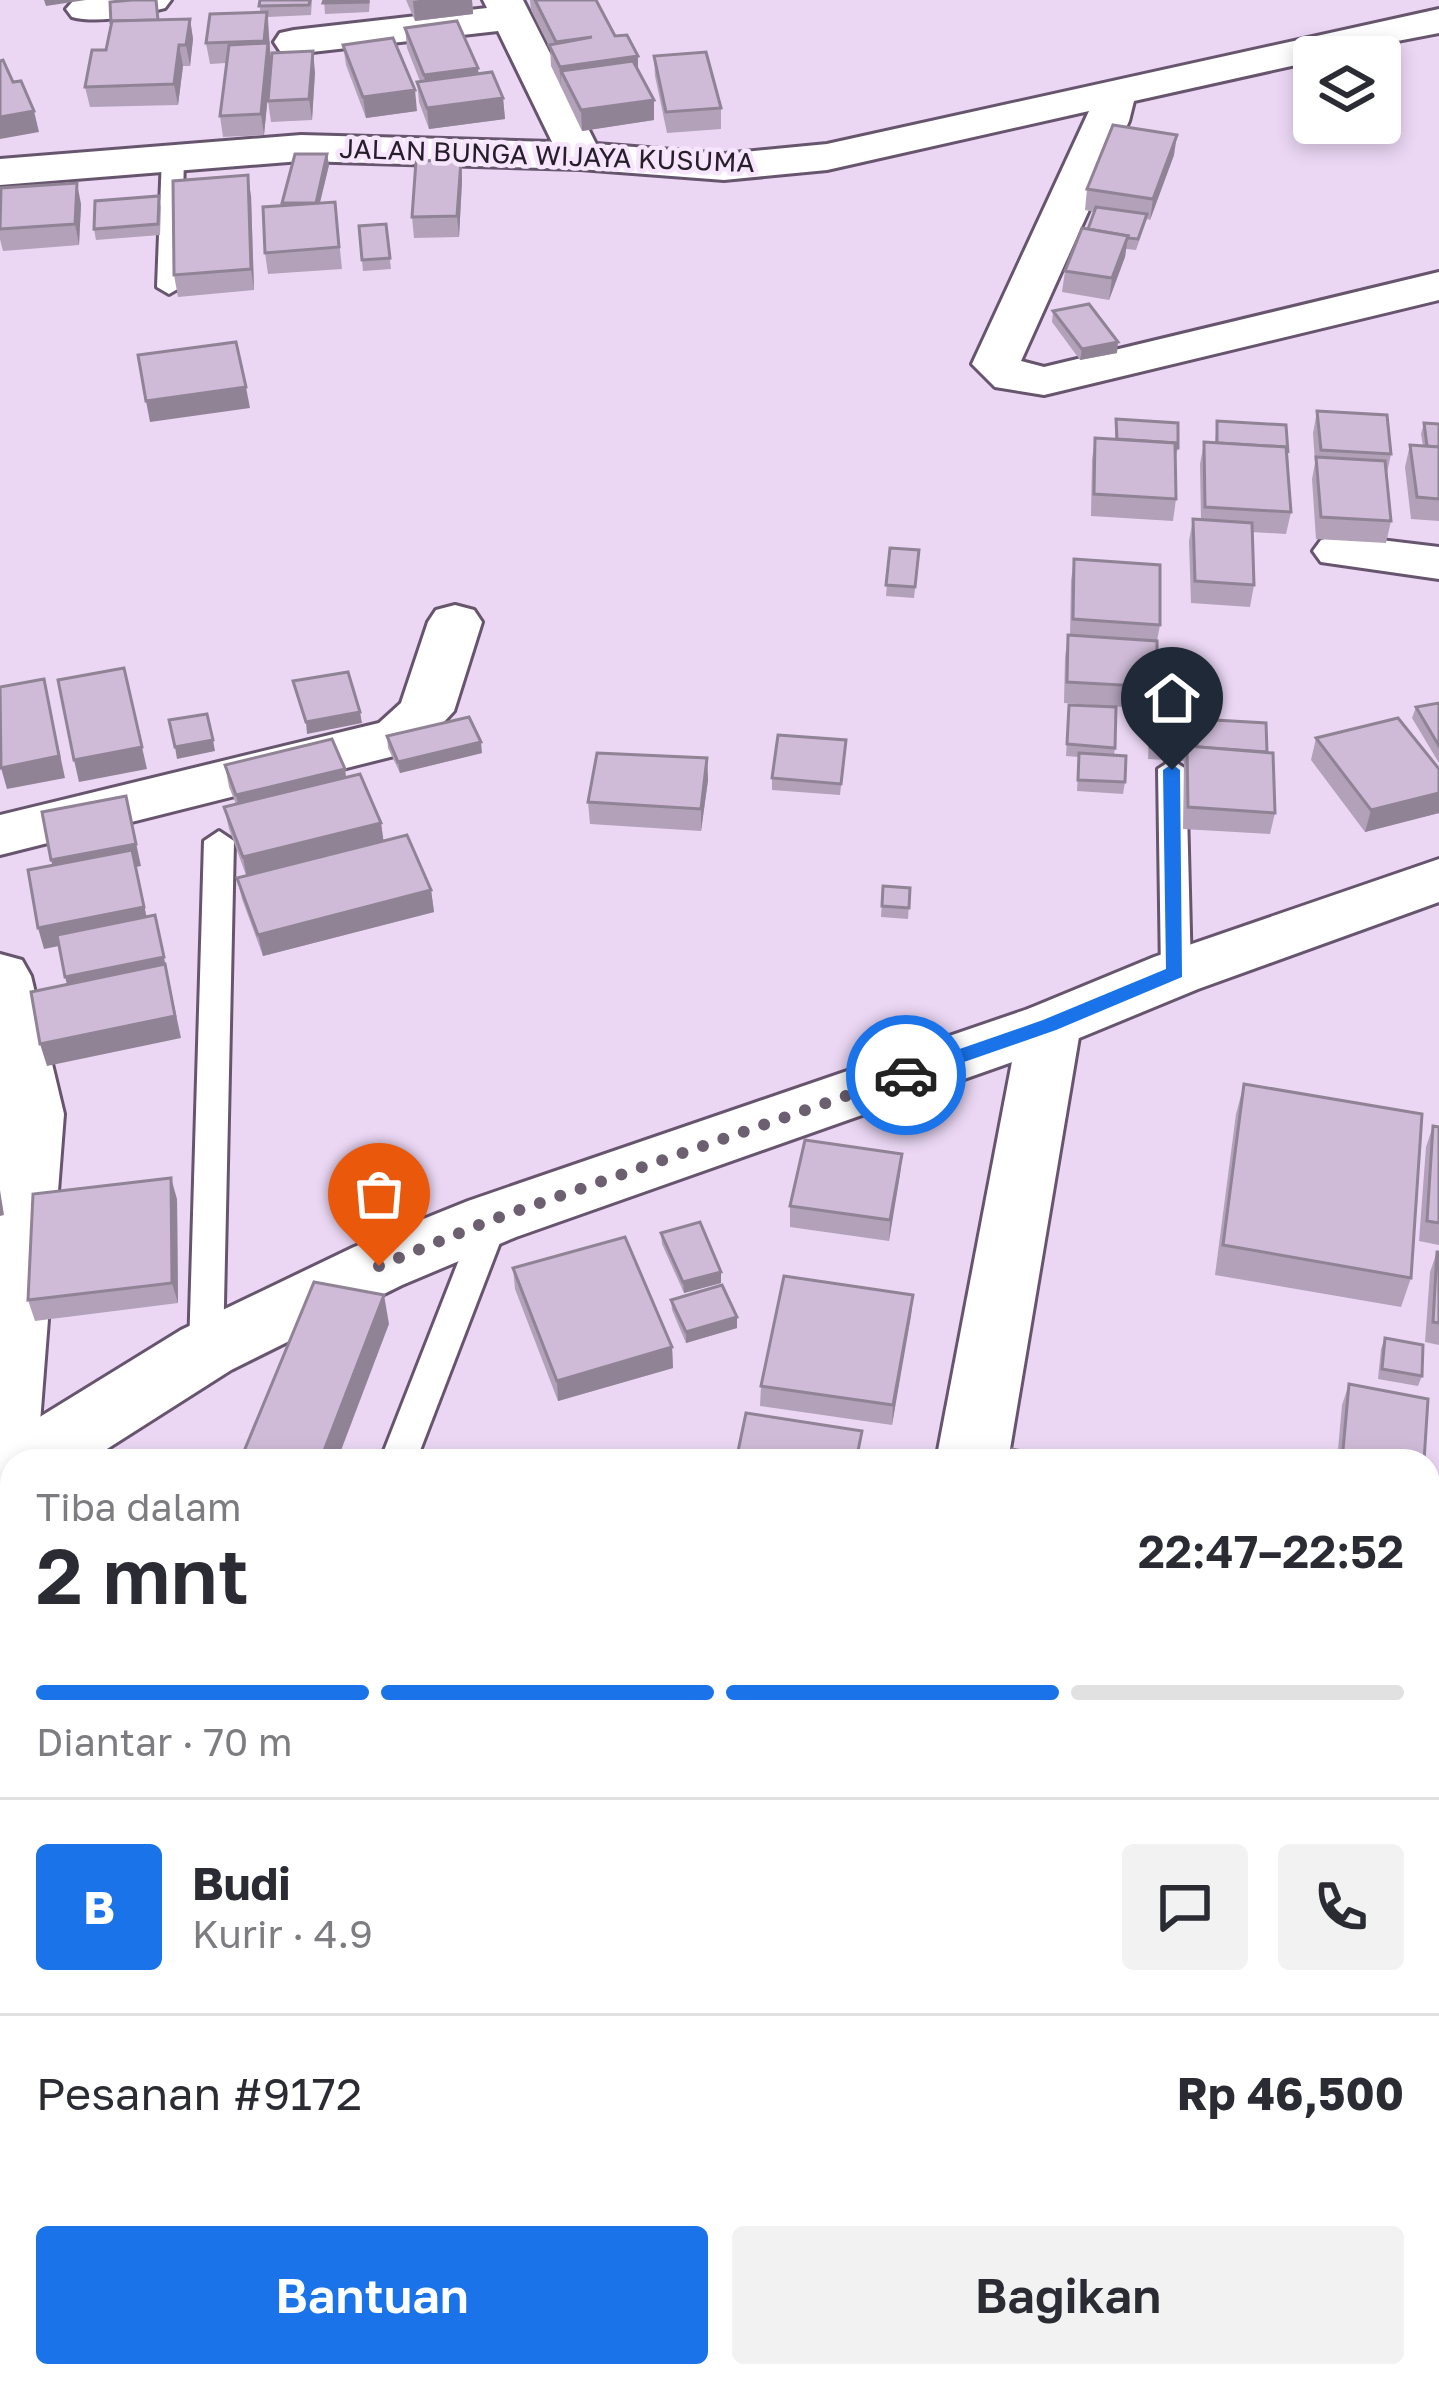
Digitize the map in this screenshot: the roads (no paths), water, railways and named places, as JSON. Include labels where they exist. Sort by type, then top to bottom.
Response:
[{"type":"street","points":[[86,9],[152,0]]},
{"type":"street","points":[[294,42],[507,9],[580,156]]},
{"type":"street","name":"JALAN BUNGA WIJAYA KUSUMA","points":[[0,172],[301,148],[580,156],[724,166],[827,157],[1439,21]]},
{"type":"street","points":[[1115,92],[1108,121],[996,364],[1012,377],[1044,381],[1439,286]]},
{"type":"street","points":[[1339,551],[1439,563]]},
{"type":"street","points":[[0,835],[398,737],[426,711],[455,622]]},
{"type":"street","points":[[48,1449],[206,1350],[379,1266],[491,1220],[1049,1025],[1175,973],[1439,880]]},
{"type":"street","points":[[0,976],[32,1114],[2,1449]]},
{"type":"street","points":[[974,1449],[1049,1025]]},
{"type":"lane","points":[[169,287],[172,156]]},
{"type":"lane","points":[[1172,770],[1175,973]]},
{"type":"lane","points":[[206,1350],[219,842]]},
{"type":"lane","points":[[403,1449],[491,1220]]}]
